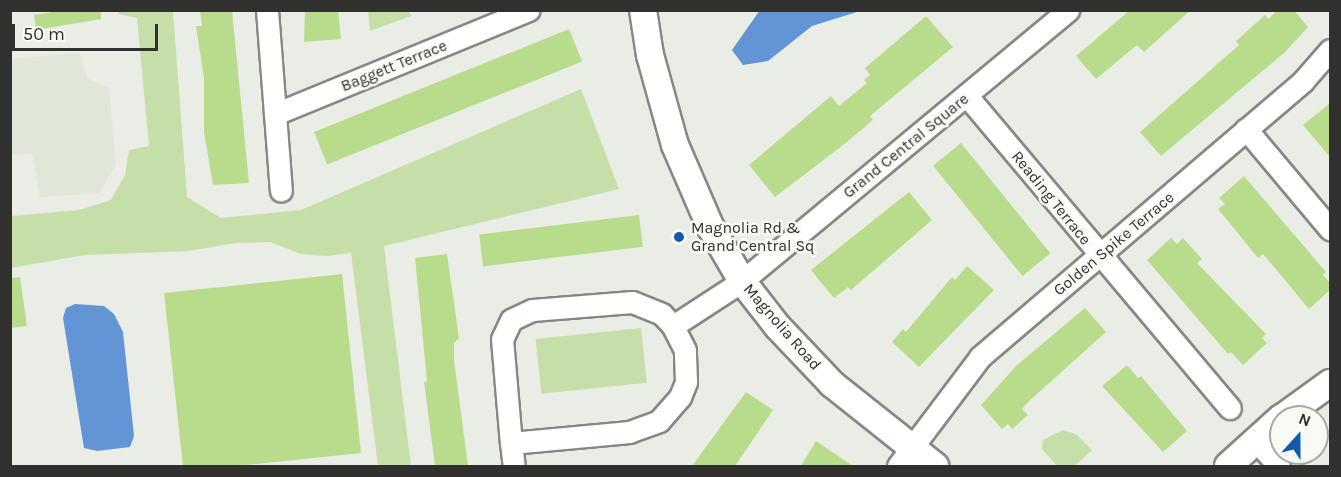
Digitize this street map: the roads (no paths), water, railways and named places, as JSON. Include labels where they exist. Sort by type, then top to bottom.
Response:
[{"type":"street","points":[[267,10],[281,190]]},
{"type":"street","name":"Magnolia Road","points":[[643,10],[655,75],[675,145],[711,228],[742,281],[778,327],[904,458],[935,466]]},
{"type":"street","name":"Grand Central Square","points":[[673,326],[742,281],[1068,10]]},
{"type":"street","name":"Baggett Terrace","points":[[275,114],[517,13]]},
{"type":"street","name":"Golden Spike Terrace","points":[[904,458],[980,357],[1320,65],[1330,50]]},
{"type":"street","name":"Reading Terrace","points":[[967,96],[1099,257],[1230,408]]},
{"type":"street","points":[[1246,129],[1330,229]]},
{"type":"street","points":[[512,443],[629,432],[659,421],[680,397],[686,382],[685,350],[673,326],[662,314],[632,302],[521,313],[506,327],[502,339],[514,466]]},
{"type":"street","points":[[1300,405],[1330,383]]},
{"type":"street","points":[[1228,466],[1269,429]]},
{"type":"street","points":[[1255,440],[1279,466]]},
{"type":"water","points":[[760,10],[860,11],[812,26],[768,61],[743,65],[732,50]]},
{"type":"water","points":[[75,304],[104,306],[114,314],[123,332],[134,436],[130,447],[97,451],[84,448],[63,318],[66,308]]},
{"type":"place","name":"Magnolia Rd & Grand Central Sq","points":[[679,237]]}]
